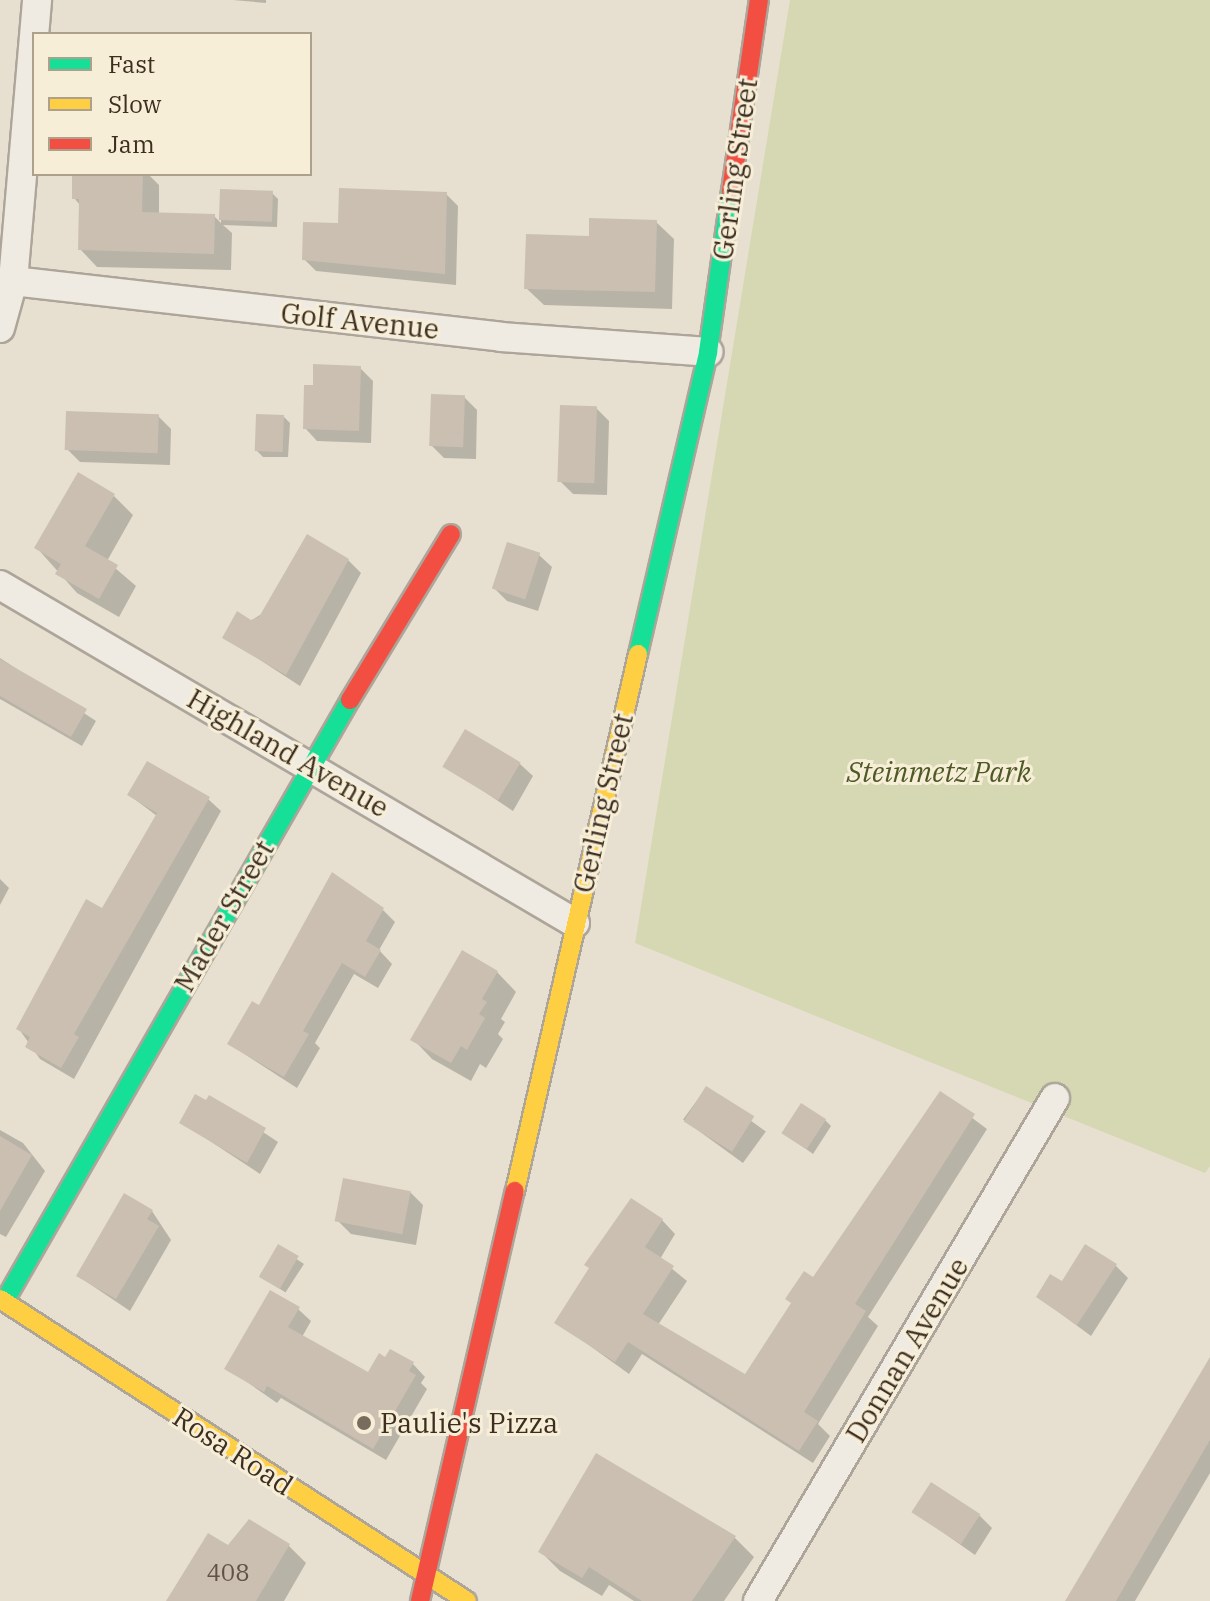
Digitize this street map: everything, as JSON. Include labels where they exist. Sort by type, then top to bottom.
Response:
[{"type":"street","points":[[34,32],[37,0]]},
{"type":"street","name":"Gerling Street","points":[[420,1601],[708,352],[759,0]]},
{"type":"street","points":[[0,328],[13,281],[32,59]]},
{"type":"street","name":"Golf Avenue","points":[[13,281],[501,337],[708,352]]},
{"type":"street","name":"Mader Street","points":[[2,1300],[310,765],[451,534]]},
{"type":"street","name":"Highland Avenue","points":[[0,585],[575,923]]},
{"type":"street","name":"Donnan Avenue","points":[[758,1601],[1055,1098]]},
{"type":"street","name":"Rosa Road","points":[[2,1300],[467,1601]]},
{"type":"green space","name":"Steinmetz Park","points":[[790,0],[1210,0],[1210,1166],[1205,1173],[635,943]]},
{"type":"building","points":[[72,176],[143,176],[142,212],[215,214],[214,254],[78,250],[79,199],[72,199]]},
{"type":"building","points":[[339,188],[447,192],[445,274],[302,260],[303,222],[338,223]]},
{"type":"building","points":[[220,189],[273,191],[272,222],[219,220]]},
{"type":"building","points":[[589,218],[657,220],[655,292],[524,289],[526,234],[589,236]]},
{"type":"building","points":[[313,364],[361,366],[359,431],[303,429],[304,385],[313,385]]},
{"type":"building","points":[[431,394],[465,395],[463,447],[429,446]]},
{"type":"building","points":[[560,405],[597,406],[594,483],[557,482]]},
{"type":"building","points":[[66,411],[159,414],[158,453],[65,450]]},
{"type":"building","points":[[256,414],[284,415],[283,452],[255,451]]},
{"type":"building","points":[[78,472],[115,494],[85,546],[118,565],[99,599],[55,574],[61,564],[34,548]]},
{"type":"building","points":[[307,534],[349,559],[286,675],[222,638],[237,611],[251,620],[259,617]]},
{"type":"building","points":[[507,542],[540,553],[525,599],[492,589]]},
{"type":"building","points":[[0,659],[87,709],[71,737],[0,696]]},
{"type":"building","points":[[465,729],[521,762],[498,800],[442,767]]},
{"type":"building","points":[[147,761],[210,797],[74,1034],[79,1037],[61,1068],[25,1047],[30,1037],[16,1029],[86,899],[102,908],[157,813],[127,795]]},
{"type":"building","points":[[332,872],[384,908],[366,941],[381,950],[365,977],[342,963],[303,1031],[309,1034],[284,1077],[227,1044],[252,1001],[259,1005]]},
{"type":"building","points":[[462,950],[498,971],[482,999],[487,1002],[479,1014],[485,1018],[467,1050],[461,1046],[451,1063],[410,1040]]},
{"type":"building","points":[[706,1086],[754,1116],[732,1152],[684,1122]]},
{"type":"building","points":[[940,1091],[975,1114],[855,1304],[866,1311],[804,1412],[818,1421],[799,1451],[628,1342],[615,1362],[554,1323],[589,1268],[584,1265],[631,1198],[663,1219],[645,1247],[674,1266],[643,1314],[745,1374],[791,1303],[785,1299],[804,1271],[813,1277]]},
{"type":"building","points":[[195,1094],[206,1100],[209,1095],[266,1128],[247,1163],[179,1123]]},
{"type":"building","points":[[801,1103],[826,1119],[807,1150],[781,1133]]},
{"type":"building","points":[[0,1136],[32,1155],[0,1211]]},
{"type":"building","points":[[343,1178],[411,1191],[402,1234],[335,1221]]},
{"type":"building","points":[[124,1193],[153,1210],[147,1219],[159,1226],[116,1299],[76,1276]]},
{"type":"building","points":[[278,1244],[299,1256],[280,1289],[259,1277]]},
{"type":"building","points":[[1085,1244],[1117,1264],[1077,1325],[1036,1297],[1050,1274],[1062,1281]]},
{"type":"building","points":[[270,1290],[300,1307],[288,1327],[368,1372],[379,1353],[385,1357],[390,1349],[414,1362],[409,1371],[416,1375],[373,1449],[267,1386],[264,1392],[224,1369]]},
{"type":"building","points":[[1210,1357],[1210,1440],[1116,1601],[1065,1601]]},
{"type":"building","points":[[596,1453],[736,1536],[692,1601],[642,1601],[589,1567],[582,1578],[538,1552]]},
{"type":"building","points":[[931,1482],[980,1514],[961,1544],[911,1512]]},
{"type":"building","points":[[249,1519],[290,1544],[256,1601],[166,1601],[208,1533],[228,1545]]},
{"type":"traffic: fast","points":[[638,654],[708,352],[731,191]]},
{"type":"traffic: fast","points":[[4,1302],[350,700]]},
{"type":"traffic: slow","points":[[515,1191],[638,654]]},
{"type":"traffic: slow","points":[[0,1299],[467,1601]]},
{"type":"traffic: jam","points":[[731,191],[759,0]]},
{"type":"traffic: jam","points":[[350,700],[451,534]]},
{"type":"traffic: jam","points":[[420,1601],[515,1191]]},
{"type":"place","name":"Paulie's Pizza","points":[[364,1423]]}]
